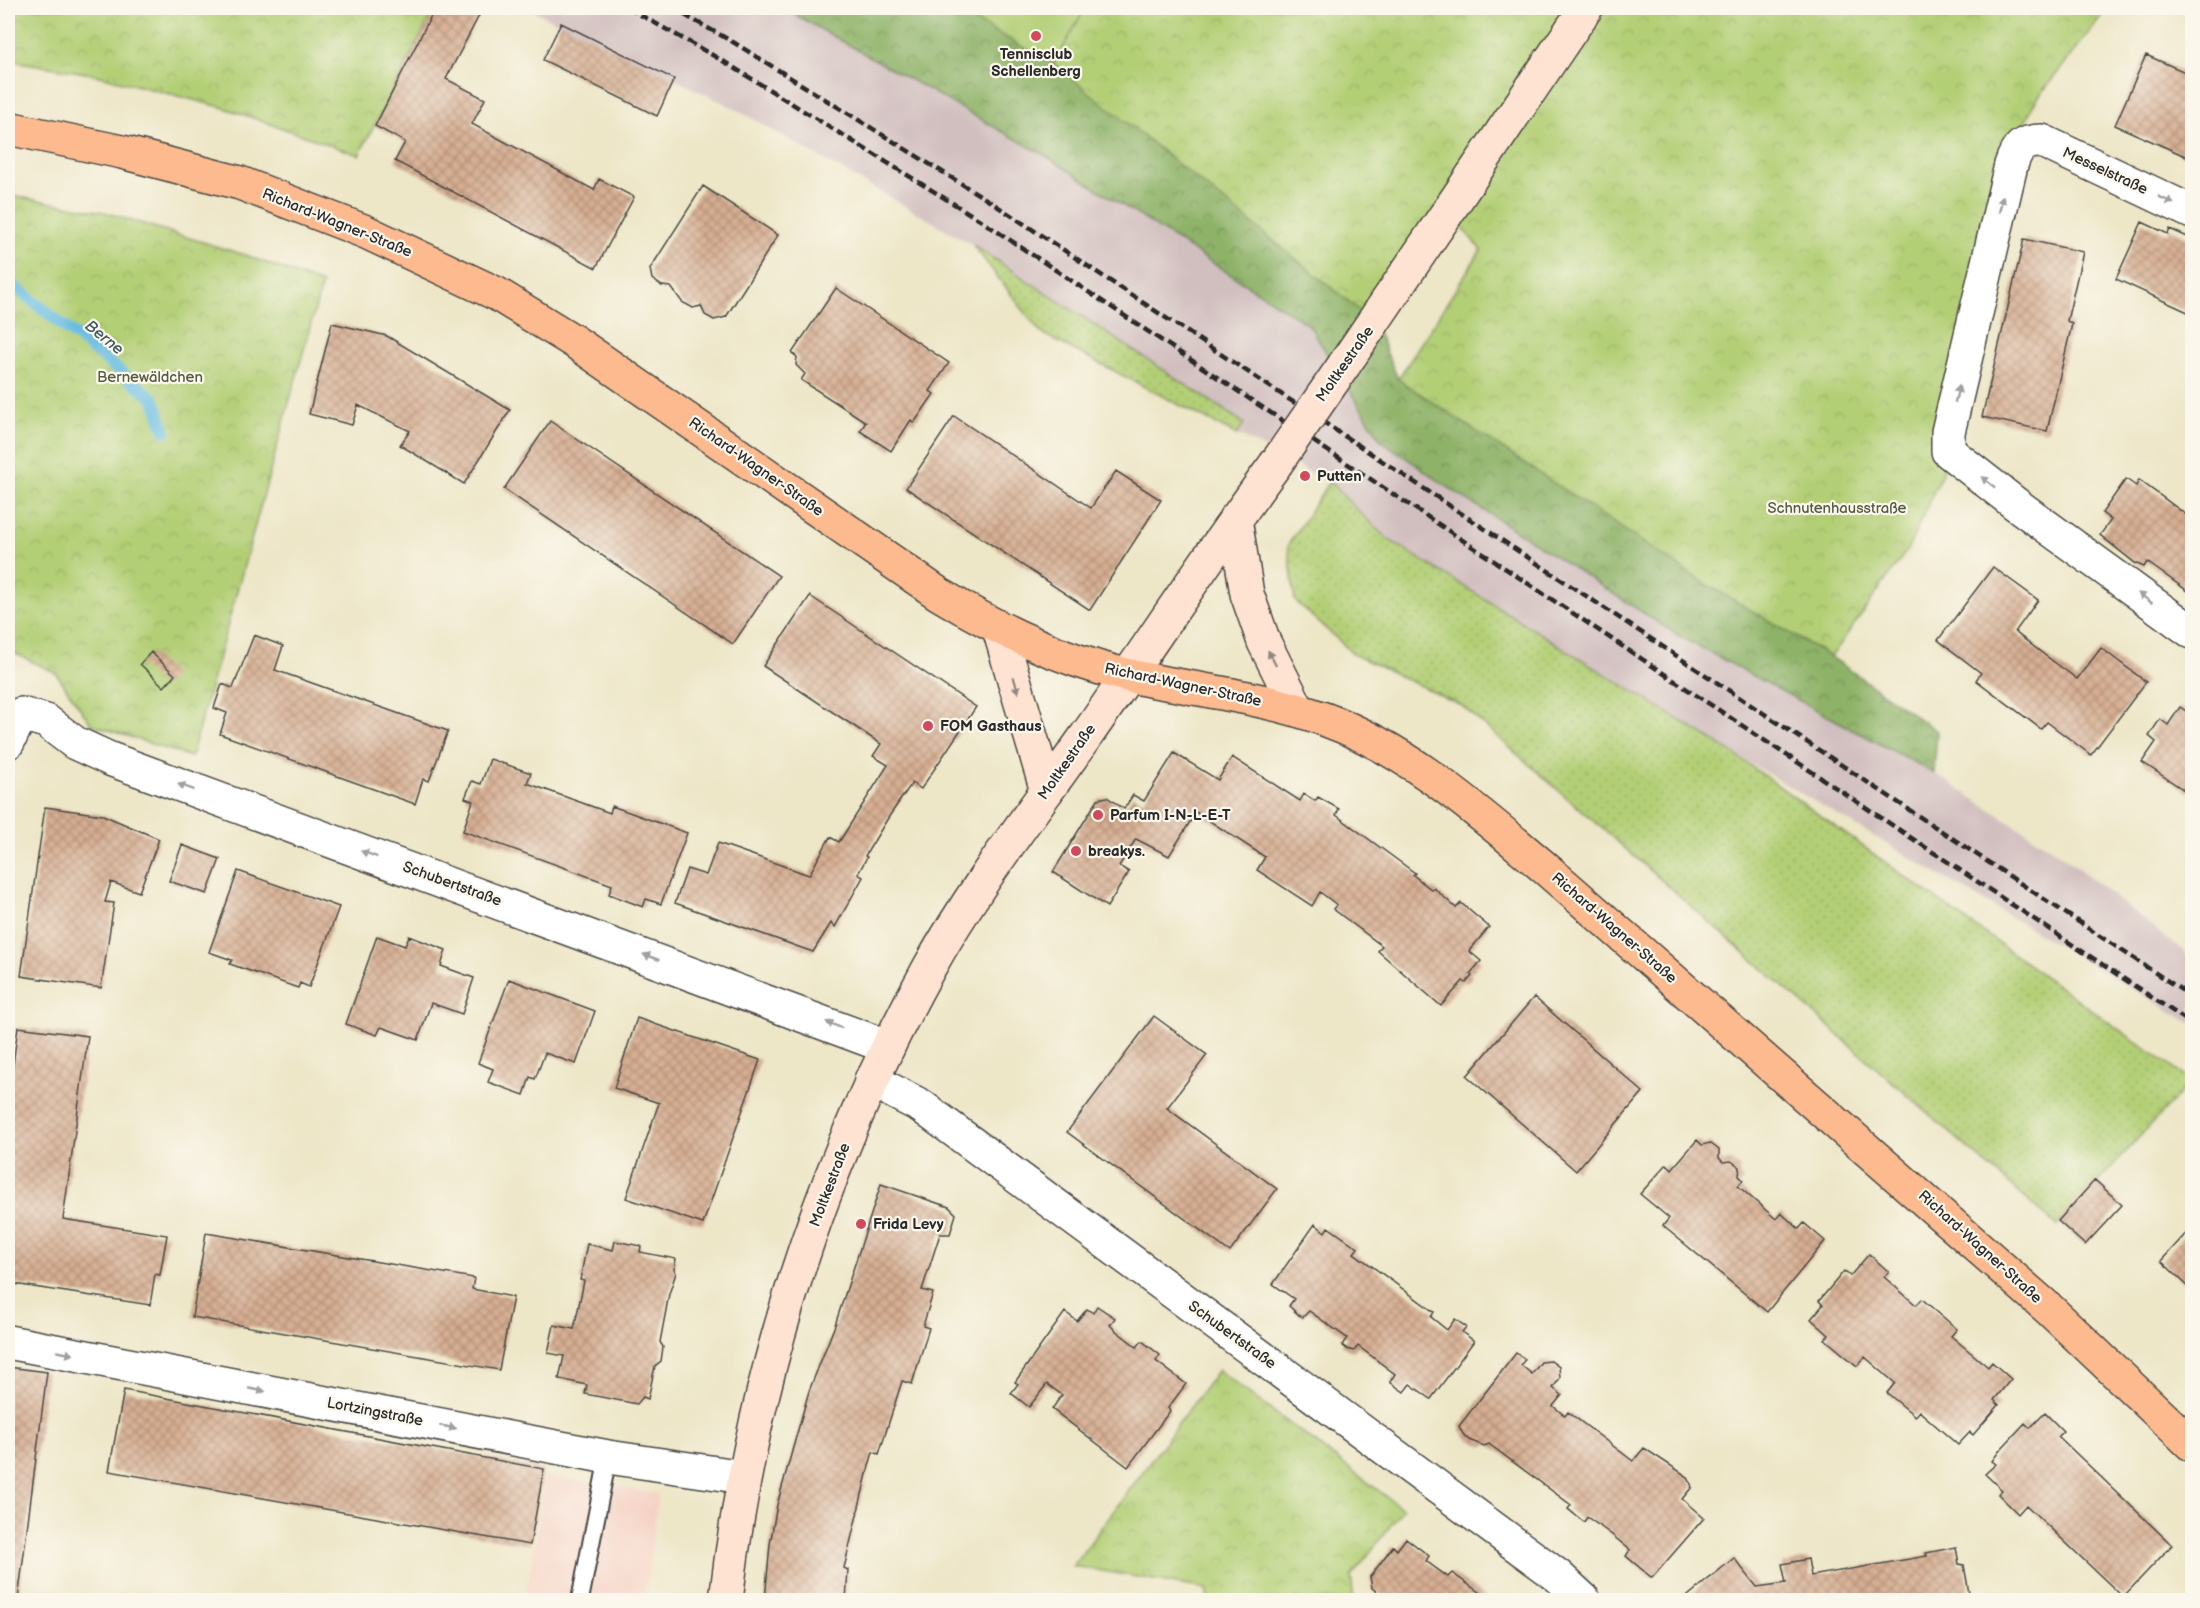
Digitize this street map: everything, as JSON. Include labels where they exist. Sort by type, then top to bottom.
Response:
[{"type":"main road","name":"Richard-Wagner-Straße","points":[[8,128],[122,152],[240,183],[366,232],[497,294],[575,342],[939,594],[999,629],[1056,652],[1128,675],[1298,710],[1358,734],[1392,752],[1426,774],[1504,834],[2050,1310],[2193,1445]]},
{"type":"street","name":"Moltkestraße","points":[[726,1600],[744,1477],[771,1360],[819,1209],[872,1080],[930,966],[983,882],[1344,365],[1586,8]]},
{"type":"street","name":"Messelstraße","points":[[2193,212],[2042,141],[2028,141],[2017,148],[2010,165],[1948,432],[1948,451],[2017,505],[2193,632]]},
{"type":"street","points":[[1235,519],[1247,594],[1264,642],[1298,710]]},
{"type":"street","points":[[999,629],[1047,791]]},
{"type":"street","name":"Schubertstraße","points":[[14,728],[46,721],[75,743],[110,759],[888,1047]]},
{"type":"street","name":"Schubertstraße","points":[[872,1080],[921,1106],[1558,1575],[1584,1600]]},
{"type":"street","name":"Lortzingstraße","points":[[8,1342],[608,1457],[744,1477]]},
{"type":"lane","points":[[580,1600],[608,1457]]},
{"type":"shaded area","points":[[527,8],[783,8],[1046,156],[1309,325],[1381,440],[1446,486],[1679,636],[1934,773],[2064,857],[2192,958],[2192,1024],[1731,752],[1507,614],[1386,538],[1329,482],[1041,333],[973,245],[732,107]]},
{"type":"shaded area","points":[[546,1476],[658,1494],[645,1600],[464,1600],[465,1596],[525,1599]]},
{"type":"green space","points":[[8,8],[435,8],[359,155],[225,108],[92,74],[8,60]]},
{"type":"green space","points":[[783,8],[953,8],[1054,64],[1373,321],[1398,379],[1698,579],[1831,657],[1937,731],[1934,773],[1679,636],[1446,486],[1381,440],[1309,325],[1046,156]]},
{"type":"green space","name":"Tennisclub Schellenberg","points":[[953,8],[1085,8],[1054,64]]},
{"type":"green space","points":[[1085,8],[1585,8],[1373,321],[1054,64]]},
{"type":"green space","name":"Schnutenhausstraße","points":[[1588,8],[2108,8],[2034,103],[2011,152],[1946,464],[1908,549],[1831,657],[1698,579],[1398,379],[1481,250],[1450,213]]},
{"type":"green space","name":"Bernewäldchen","points":[[8,195],[104,212],[245,255],[322,284],[191,757],[91,724],[56,673],[8,650]]},
{"type":"green space","points":[[973,245],[1244,423],[1237,435],[1041,333]]},
{"type":"green space","points":[[1329,482],[1386,538],[1731,752],[2191,1081],[2057,1226],[1461,705],[1355,655],[1295,601],[1288,545]]},
{"type":"green space","points":[[1218,1370],[1403,1509],[1351,1577],[1354,1600],[1208,1600],[1206,1589],[1073,1566]]},
{"type":"building","points":[[435,8],[483,8],[446,79],[485,99],[472,124],[594,190],[599,179],[634,197],[596,268],[395,161],[405,142],[375,126]]},
{"type":"building","points":[[561,23],[674,79],[657,116],[543,60]]},
{"type":"building","points":[[2146,55],[2192,75],[2192,159],[2115,125]]},
{"type":"building","points":[[703,186],[778,235],[726,317],[714,320],[705,315],[701,306],[693,308],[682,302],[671,287],[662,286],[652,279],[650,269]]},
{"type":"building","points":[[2142,222],[2168,234],[2170,229],[2192,239],[2192,314],[2116,279]]},
{"type":"building","points":[[2024,239],[2083,252],[2067,321],[2072,324],[2047,431],[1982,417]]},
{"type":"building","points":[[836,288],[949,363],[930,391],[934,394],[914,423],[911,420],[891,451],[860,431],[866,422],[801,380],[805,374],[796,365],[797,357],[792,353]]},
{"type":"building","points":[[332,323],[387,336],[510,410],[464,484],[400,445],[410,431],[358,405],[352,425],[309,414]]},
{"type":"building","points":[[954,416],[1091,508],[1116,471],[1161,500],[1090,610],[906,488]]},
{"type":"building","points":[[550,421],[779,576],[733,644],[504,489]]},
{"type":"building","points":[[2126,479],[2136,486],[2139,480],[2192,519],[2192,594],[2147,562],[2144,567],[2135,563],[2100,535],[2111,520],[2102,513]]},
{"type":"building","points":[[1993,567],[2038,600],[2015,632],[2046,656],[2077,679],[2101,648],[2146,682],[2091,755],[2047,722],[2041,729],[1976,680],[1981,673],[1938,640]]},
{"type":"building","points":[[810,596],[976,707],[921,789],[912,783],[888,818],[865,856],[867,857],[858,874],[863,877],[835,927],[831,923],[813,952],[675,903],[687,869],[706,875],[718,843],[809,875],[830,837],[839,842],[888,765],[873,756],[881,744],[763,666]]},
{"type":"building","points":[[254,635],[283,646],[275,670],[448,731],[429,781],[423,779],[415,804],[220,734],[227,713],[214,708],[222,684],[233,688]]},
{"type":"building","points":[[151,652],[175,675],[164,687],[140,664]]},
{"type":"building","points":[[2180,707],[2192,715],[2192,791],[2190,794],[2142,762],[2156,742],[2149,736],[2160,719],[2168,725]]},
{"type":"building","points":[[1174,753],[1218,780],[1232,757],[1300,801],[1304,794],[1315,801],[1318,797],[1339,809],[1336,815],[1415,873],[1413,875],[1432,890],[1434,888],[1456,908],[1461,903],[1489,927],[1469,951],[1481,961],[1470,974],[1472,976],[1466,983],[1463,981],[1441,1006],[1378,951],[1382,946],[1333,909],[1337,905],[1320,892],[1312,906],[1257,870],[1265,857],[1196,812],[1169,856],[1136,839],[1119,866],[1129,872],[1107,907],[1053,872],[1098,799],[1107,797],[1124,809],[1133,795],[1144,801]]},
{"type":"building","points":[[490,759],[531,773],[527,783],[610,813],[612,806],[687,833],[661,904],[646,899],[643,907],[609,894],[612,885],[463,831],[473,801],[465,798],[472,781],[481,784]]},
{"type":"building","points":[[45,807],[103,815],[159,839],[139,892],[111,882],[105,902],[114,903],[101,988],[21,976]]},
{"type":"building","points":[[182,845],[220,859],[207,894],[169,881]]},
{"type":"building","points":[[238,871],[339,907],[309,987],[300,983],[298,988],[230,964],[232,960],[209,952]]},
{"type":"building","points":[[377,936],[405,946],[409,936],[446,950],[441,966],[474,978],[462,1014],[431,1003],[418,1040],[381,1027],[377,1035],[346,1024]]},
{"type":"building","points":[[509,979],[595,1011],[576,1064],[545,1053],[535,1079],[530,1077],[524,1095],[488,1082],[493,1069],[478,1063]]},
{"type":"building","points":[[1534,997],[1643,1092],[1576,1171],[1467,1076]]},
{"type":"building","points":[[1154,1016],[1207,1055],[1167,1108],[1277,1189],[1230,1252],[1067,1132]]},
{"type":"building","points":[[637,1018],[760,1060],[703,1224],[626,1198],[659,1103],[614,1088]]},
{"type":"building","points":[[18,1027],[88,1036],[63,1219],[167,1235],[160,1275],[155,1274],[150,1305],[8,1283],[8,1103]]},
{"type":"building","points":[[1697,1140],[1702,1145],[1710,1143],[1719,1150],[1719,1158],[1723,1162],[1731,1161],[1740,1167],[1739,1176],[1743,1180],[1738,1186],[1776,1219],[1781,1213],[1799,1229],[1804,1223],[1825,1241],[1767,1312],[1663,1226],[1669,1218],[1640,1194],[1667,1164],[1672,1169]]},
{"type":"building","points":[[2095,1180],[2122,1205],[2085,1245],[2058,1221]]},
{"type":"building","points":[[881,1184],[949,1207],[956,1214],[950,1234],[940,1234],[922,1290],[933,1293],[923,1326],[929,1328],[912,1384],[902,1381],[879,1454],[873,1452],[844,1568],[848,1570],[846,1600],[765,1600],[770,1544],[777,1505],[794,1444],[809,1391],[835,1325]]},
{"type":"building","points":[[1315,1224],[1325,1232],[1328,1227],[1358,1248],[1354,1253],[1434,1312],[1431,1317],[1447,1330],[1455,1319],[1466,1327],[1462,1332],[1474,1341],[1431,1399],[1410,1384],[1404,1392],[1390,1382],[1395,1374],[1358,1346],[1354,1351],[1347,1349],[1342,1345],[1347,1338],[1309,1311],[1303,1317],[1299,1315],[1289,1306],[1294,1299],[1273,1284]]},
{"type":"building","points":[[2192,1227],[2192,1290],[2161,1261]]},
{"type":"building","points":[[206,1233],[474,1278],[472,1289],[513,1297],[499,1370],[192,1317]]},
{"type":"building","points":[[615,1241],[641,1246],[640,1252],[676,1259],[674,1269],[676,1273],[669,1294],[660,1342],[663,1347],[661,1361],[655,1366],[648,1399],[643,1397],[637,1404],[585,1394],[587,1385],[559,1379],[564,1356],[548,1353],[554,1325],[574,1329],[584,1281],[580,1280],[587,1244],[613,1250]]},
{"type":"building","points":[[1869,1254],[1889,1272],[1884,1277],[1916,1305],[1922,1299],[1957,1329],[1951,1336],[1988,1367],[1992,1362],[2011,1379],[1994,1400],[1999,1405],[1973,1435],[1970,1432],[1958,1445],[1919,1411],[1915,1416],[1887,1393],[1895,1383],[1865,1357],[1857,1366],[1825,1339],[1829,1335],[1811,1319],[1823,1305],[1819,1301],[1844,1271],[1850,1276]]},
{"type":"building","points":[[1097,1306],[1115,1318],[1110,1325],[1115,1330],[1137,1347],[1142,1341],[1160,1355],[1156,1361],[1186,1384],[1168,1408],[1170,1411],[1128,1467],[1052,1409],[1062,1395],[1047,1384],[1029,1407],[1011,1393],[1018,1384],[1015,1382],[1065,1312],[1077,1321],[1087,1309],[1093,1313]]},
{"type":"building","points":[[1516,1353],[1525,1359],[1521,1365],[1532,1374],[1541,1362],[1551,1361],[1559,1367],[1560,1378],[1553,1388],[1562,1395],[1553,1406],[1565,1416],[1568,1412],[1633,1461],[1644,1448],[1688,1477],[1692,1487],[1682,1499],[1704,1518],[1652,1578],[1626,1556],[1630,1550],[1612,1535],[1587,1517],[1584,1522],[1568,1509],[1571,1505],[1489,1444],[1484,1446],[1469,1440],[1463,1434],[1459,1426]]},
{"type":"building","points":[[8,1367],[47,1372],[18,1600],[8,1600]]},
{"type":"building","points":[[124,1390],[544,1469],[530,1545],[109,1471]]},
{"type":"building","points":[[2045,1413],[2063,1431],[2058,1436],[2172,1545],[2123,1597],[2026,1505],[2018,1514],[1998,1494],[2002,1490],[1985,1474],[1996,1464],[1992,1461],[2000,1450],[2025,1423],[2030,1428]]},
{"type":"building","points":[[1406,1538],[1429,1556],[1426,1561],[1448,1577],[1452,1573],[1490,1600],[1388,1600],[1372,1588],[1370,1577],[1393,1546],[1397,1550]]},
{"type":"building","points":[[1956,1547],[1959,1564],[1964,1565],[1969,1593],[1963,1595],[1964,1600],[1683,1600],[1734,1558],[1757,1587],[1786,1583],[1782,1564],[1808,1559],[1811,1576],[1927,1556],[1926,1553]]},
{"type":"waterway","name":"Berne","points":[[8,281],[154,399],[165,431]]},
{"type":"railway","points":[[628,8],[723,61],[980,220],[2192,1024]]},
{"type":"railway","points":[[672,8],[733,42],[994,204],[2192,997]]},
{"type":"place","name":"Tennisclub Schellenberg","points":[[1036,36]]},
{"type":"place","name":"Putten","points":[[1305,476]]},
{"type":"place","name":"FOM Gasthaus","points":[[928,726]]},
{"type":"place","name":"Parfum I-N-L-E-T","points":[[1098,815]]},
{"type":"place","name":"breakys.","points":[[1076,851]]},
{"type":"place","name":"Frida Levy","points":[[861,1224]]}]
